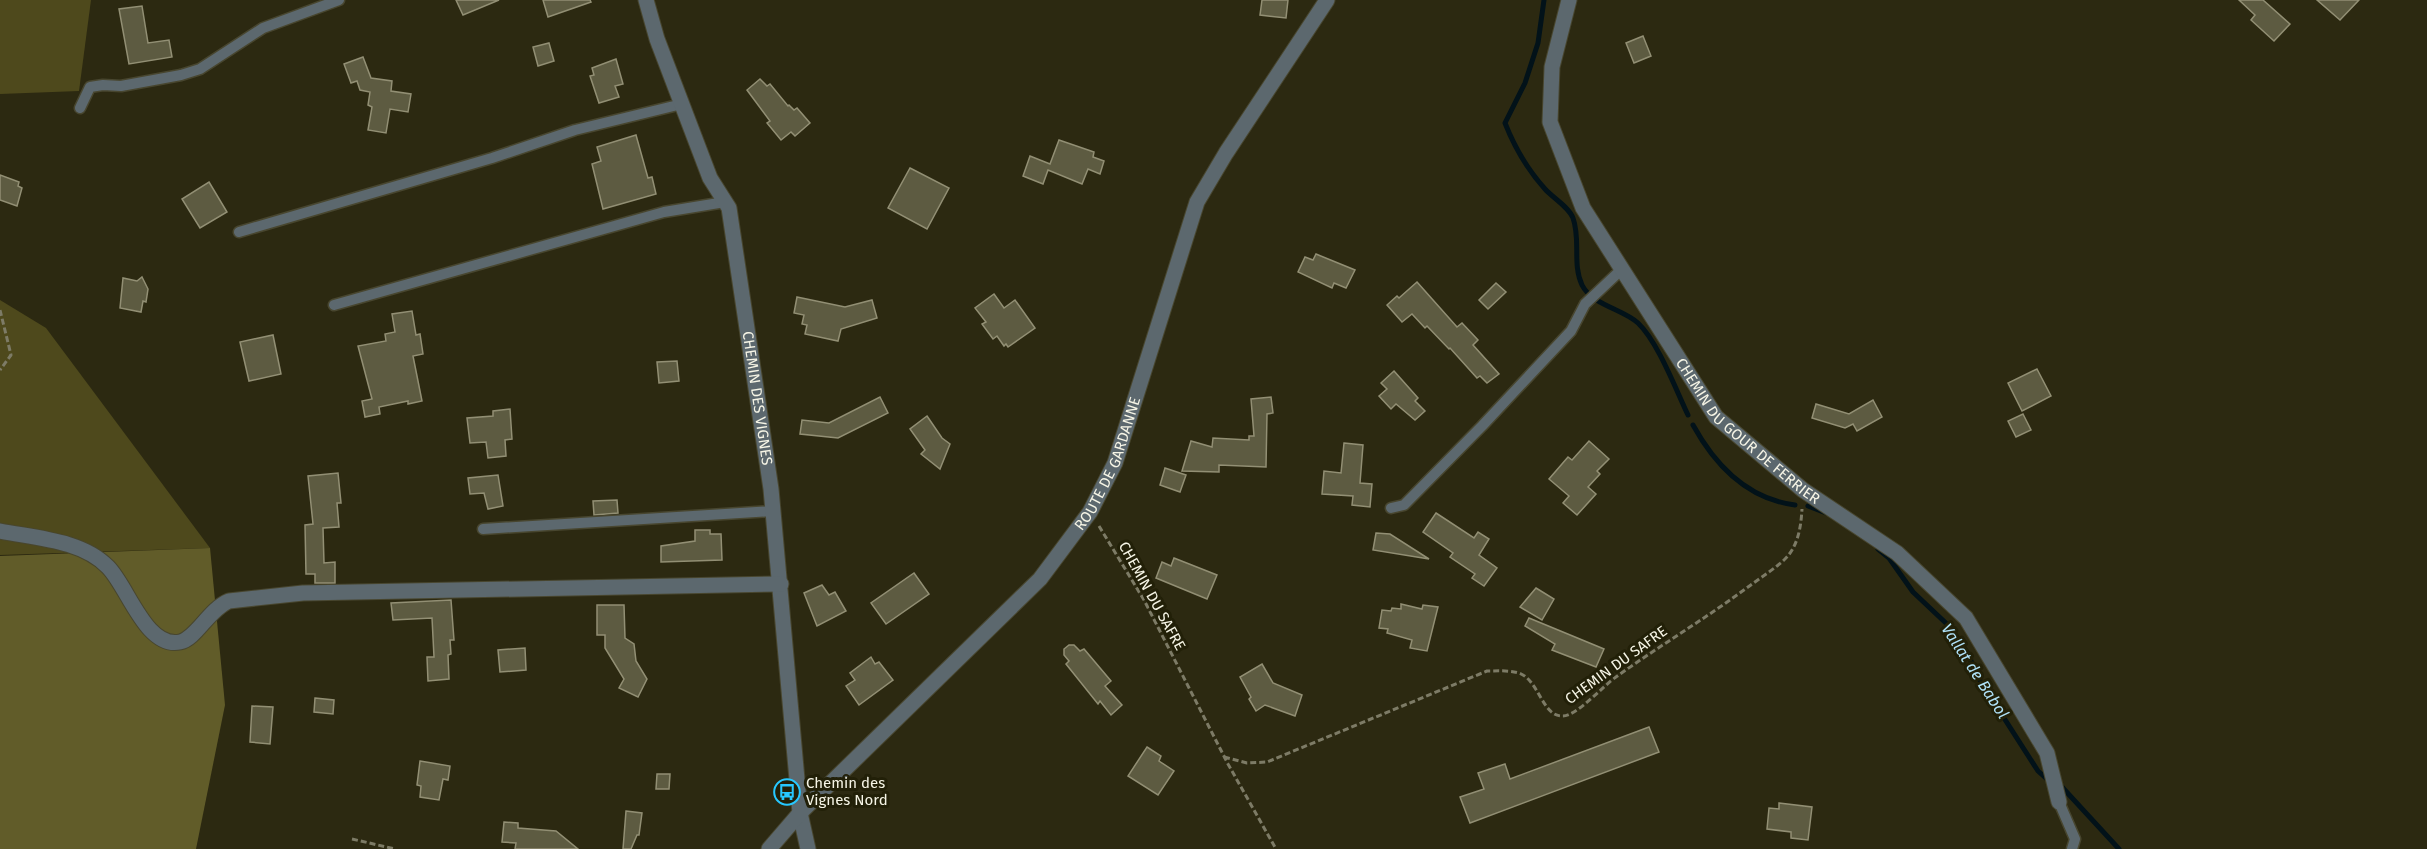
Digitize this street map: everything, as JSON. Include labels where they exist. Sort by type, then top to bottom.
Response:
[{"type":"street","name":"CHEMIN DES VIGNES","points":[[646,0],[657,39],[710,178],[729,208],[773,511],[800,813],[808,849]]},
{"type":"street","name":"ROUTE DE GARDANNE","points":[[769,849],[800,813],[1040,579],[1090,512],[1115,463],[1197,202],[1226,153],[1327,0]]},
{"type":"street","name":"CHEMIN DU GOUR DE FERRIER","points":[[1569,0],[1552,67],[1550,122],[1583,208],[1716,417],[1803,490],[1897,553],[1966,618],[2048,753],[2059,802]]},
{"type":"street","points":[[0,531],[64,545],[98,557],[117,578],[148,629],[158,637],[170,642],[186,640],[208,615],[229,601],[303,593],[781,584]]},
{"type":"lane","points":[[80,108],[90,87],[121,86],[181,75],[200,69],[263,28],[339,0]]},
{"type":"lane","points":[[240,232],[492,158],[575,130],[682,104]]},
{"type":"lane","points":[[334,305],[664,212],[725,202]]},
{"type":"lane","points":[[1391,508],[1404,505],[1482,426],[1571,331],[1585,304],[1621,270]]},
{"type":"lane","points":[[483,529],[773,511]]},
{"type":"lane","points":[[2059,802],[2075,839],[2073,849]]},
{"type":"path","points":[[0,310],[11,356],[0,370]]},
{"type":"path","name":"CHEMIN DU SAFRE","points":[[1224,757],[1247,763],[1267,762],[1487,671],[1504,670],[1521,674],[1533,682],[1549,710],[1560,717],[1572,714],[1602,687],[1655,649],[1708,616],[1785,559],[1795,546],[1801,527],[1803,490]]},
{"type":"path","name":"CHEMIN DU SAFRE","points":[[1090,512],[1144,600],[1224,757],[1276,849]]},
{"type":"path","points":[[352,838],[395,849]]},
{"type":"shaded area","points":[[0,0],[91,0],[79,91],[0,94]]},
{"type":"shaded area","points":[[0,300],[46,328],[210,548],[0,555]]},
{"type":"shaded area","points":[[210,548],[225,705],[196,849],[0,849],[0,556]]},
{"type":"building","points":[[456,0],[499,0],[463,15]]},
{"type":"building","points":[[543,0],[590,0],[591,2],[548,17]]},
{"type":"building","points":[[1262,0],[1288,0],[1286,18],[1260,15]]},
{"type":"building","points":[[2239,0],[2263,0],[2290,24],[2274,41],[2251,20],[2255,15]]},
{"type":"building","points":[[2317,0],[2359,0],[2340,20]]},
{"type":"building","points":[[142,6],[148,43],[169,40],[172,57],[129,64],[119,9]]},
{"type":"building","points":[[1643,36],[1651,56],[1634,63],[1626,43]]},
{"type":"building","points":[[549,43],[554,61],[538,66],[533,47]]},
{"type":"building","points":[[363,57],[371,78],[392,81],[391,91],[411,94],[408,112],[390,109],[386,133],[368,130],[372,107],[368,105],[370,92],[360,90],[357,81],[351,83],[344,64]]},
{"type":"building","points":[[616,59],[623,84],[615,86],[619,97],[599,103],[590,76],[594,75],[592,68]]},
{"type":"building","points":[[760,79],[767,86],[770,84],[788,106],[794,110],[797,108],[810,123],[795,136],[791,132],[781,140],[767,123],[770,121],[747,90]]},
{"type":"building","points":[[636,135],[648,178],[652,177],[656,194],[603,209],[592,164],[601,161],[597,147]]},
{"type":"building","points":[[1059,140],[1094,152],[1093,157],[1104,161],[1100,174],[1088,169],[1082,184],[1048,170],[1043,184],[1023,176],[1030,156],[1050,164]]},
{"type":"building","points":[[910,168],[949,188],[927,229],[888,208]]},
{"type":"building","points":[[0,175],[19,182],[18,186],[22,188],[17,206],[0,200]]},
{"type":"building","points":[[209,182],[227,212],[200,228],[182,199]]},
{"type":"building","points":[[1316,254],[1355,270],[1346,288],[1334,283],[1332,288],[1298,272],[1305,257],[1313,260]]},
{"type":"building","points":[[142,277],[148,289],[146,302],[143,301],[141,312],[120,308],[123,278],[137,281]]},
{"type":"building","points":[[1417,282],[1457,327],[1462,323],[1478,340],[1473,345],[1499,374],[1487,383],[1480,376],[1477,378],[1450,348],[1412,314],[1402,322],[1387,305]]},
{"type":"building","points":[[1496,283],[1506,292],[1488,309],[1479,300]]},
{"type":"building","points":[[994,294],[1004,308],[1015,300],[1035,328],[1008,347],[1006,344],[1004,346],[997,336],[993,339],[982,324],[986,322],[975,308]]},
{"type":"building","points":[[797,297],[845,307],[872,300],[877,318],[841,329],[838,341],[805,334],[807,325],[802,324],[804,315],[794,313]]},
{"type":"building","points":[[412,311],[416,335],[420,334],[423,354],[413,356],[422,401],[408,404],[408,401],[379,407],[380,414],[365,417],[362,401],[372,399],[358,346],[386,341],[385,334],[395,332],[392,314]]},
{"type":"building","points":[[273,335],[281,374],[249,381],[240,342]]},
{"type":"building","points":[[677,361],[679,381],[659,383],[657,362]]},
{"type":"building","points":[[2037,369],[2051,396],[2022,411],[2008,383]]},
{"type":"building","points":[[1394,371],[1418,398],[1415,401],[1425,411],[1415,420],[1396,404],[1391,409],[1379,396],[1387,389],[1381,383]]},
{"type":"building","points":[[880,397],[888,413],[838,438],[800,434],[802,420],[829,423]]},
{"type":"building","points":[[1271,397],[1273,413],[1267,414],[1266,467],[1219,465],[1219,472],[1182,471],[1191,441],[1212,447],[1213,438],[1249,440],[1249,436],[1254,436],[1251,399]]},
{"type":"building","points":[[1873,400],[1882,417],[1857,431],[1853,424],[1845,428],[1812,418],[1816,404],[1849,414]]},
{"type":"building","points":[[510,409],[512,439],[505,440],[506,456],[488,458],[486,442],[470,443],[467,418],[493,416],[493,411]]},
{"type":"building","points":[[2023,414],[2031,430],[2016,437],[2008,421]]},
{"type":"building","points":[[927,416],[942,438],[950,444],[940,469],[921,454],[925,450],[910,429]]},
{"type":"building","points":[[1589,441],[1609,459],[1597,471],[1600,474],[1588,487],[1596,494],[1577,515],[1563,503],[1569,496],[1549,479],[1568,457],[1572,460]]},
{"type":"building","points":[[1344,443],[1363,445],[1360,483],[1372,484],[1370,507],[1352,505],[1353,496],[1322,494],[1324,471],[1341,473]]},
{"type":"building","points":[[1165,468],[1186,475],[1180,492],[1160,485]]},
{"type":"building","points":[[338,473],[341,503],[337,503],[339,527],[323,528],[324,563],[335,562],[335,583],[315,583],[315,574],[306,574],[305,525],[313,524],[308,476]]},
{"type":"building","points":[[498,475],[503,506],[488,509],[484,493],[470,494],[468,478]]},
{"type":"building","points":[[617,500],[618,513],[594,515],[593,501]]},
{"type":"building","points":[[1436,513],[1474,538],[1478,532],[1489,539],[1479,555],[1497,568],[1484,586],[1472,578],[1475,574],[1450,557],[1453,553],[1423,532]]},
{"type":"building","points":[[695,530],[710,530],[710,534],[721,534],[722,560],[661,562],[661,546],[695,541]]},
{"type":"building","points":[[1376,533],[1390,534],[1429,559],[1373,550]]},
{"type":"building","points":[[1174,558],[1217,575],[1207,599],[1156,578],[1162,562],[1171,566]]},
{"type":"building","points":[[914,573],[929,594],[886,624],[871,603]]},
{"type":"building","points":[[822,585],[829,595],[835,592],[846,611],[817,626],[804,593]]},
{"type":"building","points":[[1536,588],[1554,599],[1542,620],[1520,607]]},
{"type":"building","points":[[451,600],[454,640],[450,640],[451,654],[448,655],[449,679],[428,681],[427,657],[434,657],[432,618],[393,620],[391,603]]},
{"type":"building","points":[[1401,604],[1422,609],[1423,605],[1438,607],[1427,651],[1410,648],[1412,640],[1387,633],[1388,629],[1379,628],[1382,610],[1401,609]]},
{"type":"building","points":[[597,605],[624,605],[625,638],[634,644],[636,661],[647,679],[638,697],[619,688],[624,679],[605,648],[605,635],[597,635]]},
{"type":"building","points":[[1529,618],[1604,649],[1596,667],[1552,650],[1555,644],[1525,626]]},
{"type":"building","points":[[1069,645],[1074,645],[1080,651],[1084,649],[1111,681],[1105,686],[1122,705],[1111,715],[1100,701],[1098,704],[1066,664],[1069,661],[1064,655],[1064,649]]},
{"type":"building","points":[[525,648],[526,670],[500,672],[498,650]]},
{"type":"building","points":[[871,657],[875,664],[879,662],[893,680],[859,705],[846,686],[855,680],[850,673]]},
{"type":"building","points":[[1262,664],[1273,683],[1302,695],[1295,716],[1265,705],[1256,711],[1240,677]]},
{"type":"building","points":[[315,698],[334,700],[333,714],[314,712]]},
{"type":"building","points":[[252,706],[273,707],[270,744],[250,742]]},
{"type":"building","points":[[1649,727],[1659,752],[1470,823],[1460,797],[1484,789],[1478,773],[1505,764],[1510,779]]},
{"type":"building","points":[[1147,747],[1161,756],[1159,761],[1174,771],[1158,795],[1128,776]]},
{"type":"building","points":[[420,761],[450,766],[448,780],[443,779],[439,800],[420,797],[421,786],[417,785]]},
{"type":"building","points":[[657,774],[670,774],[669,789],[656,789]]},
{"type":"building","points":[[1779,803],[1812,807],[1808,840],[1791,838],[1791,832],[1767,829],[1769,808],[1779,809]]},
{"type":"building","points":[[626,811],[642,813],[639,835],[631,849],[623,849]]},
{"type":"building","points":[[504,822],[518,823],[518,828],[556,831],[578,849],[515,849],[516,843],[502,842]]},
{"type":"waterway","name":"Vallat de Babol","points":[[1544,0],[1538,43],[1525,83],[1505,123],[1517,149],[1533,174],[1573,218],[1579,277],[1582,285],[1593,297],[1632,318],[1645,331],[1653,342],[1688,415]]},
{"type":"waterway","name":"Vallat de Babol","points":[[1693,425],[1712,454],[1735,478],[1762,496],[1795,505]]},
{"type":"waterway","name":"Vallat de Babol","points":[[1808,506],[1826,513]]},
{"type":"waterway","name":"Vallat de Babol","points":[[1878,549],[1889,558],[1913,592],[1949,626],[1968,654],[1979,679],[2038,771],[2048,780]]},
{"type":"waterway","name":"Vallat de Babol","points":[[2062,787],[2119,849]]},
{"type":"place","name":"Chemin des Vignes Nord","points":[[787,792]]}]
